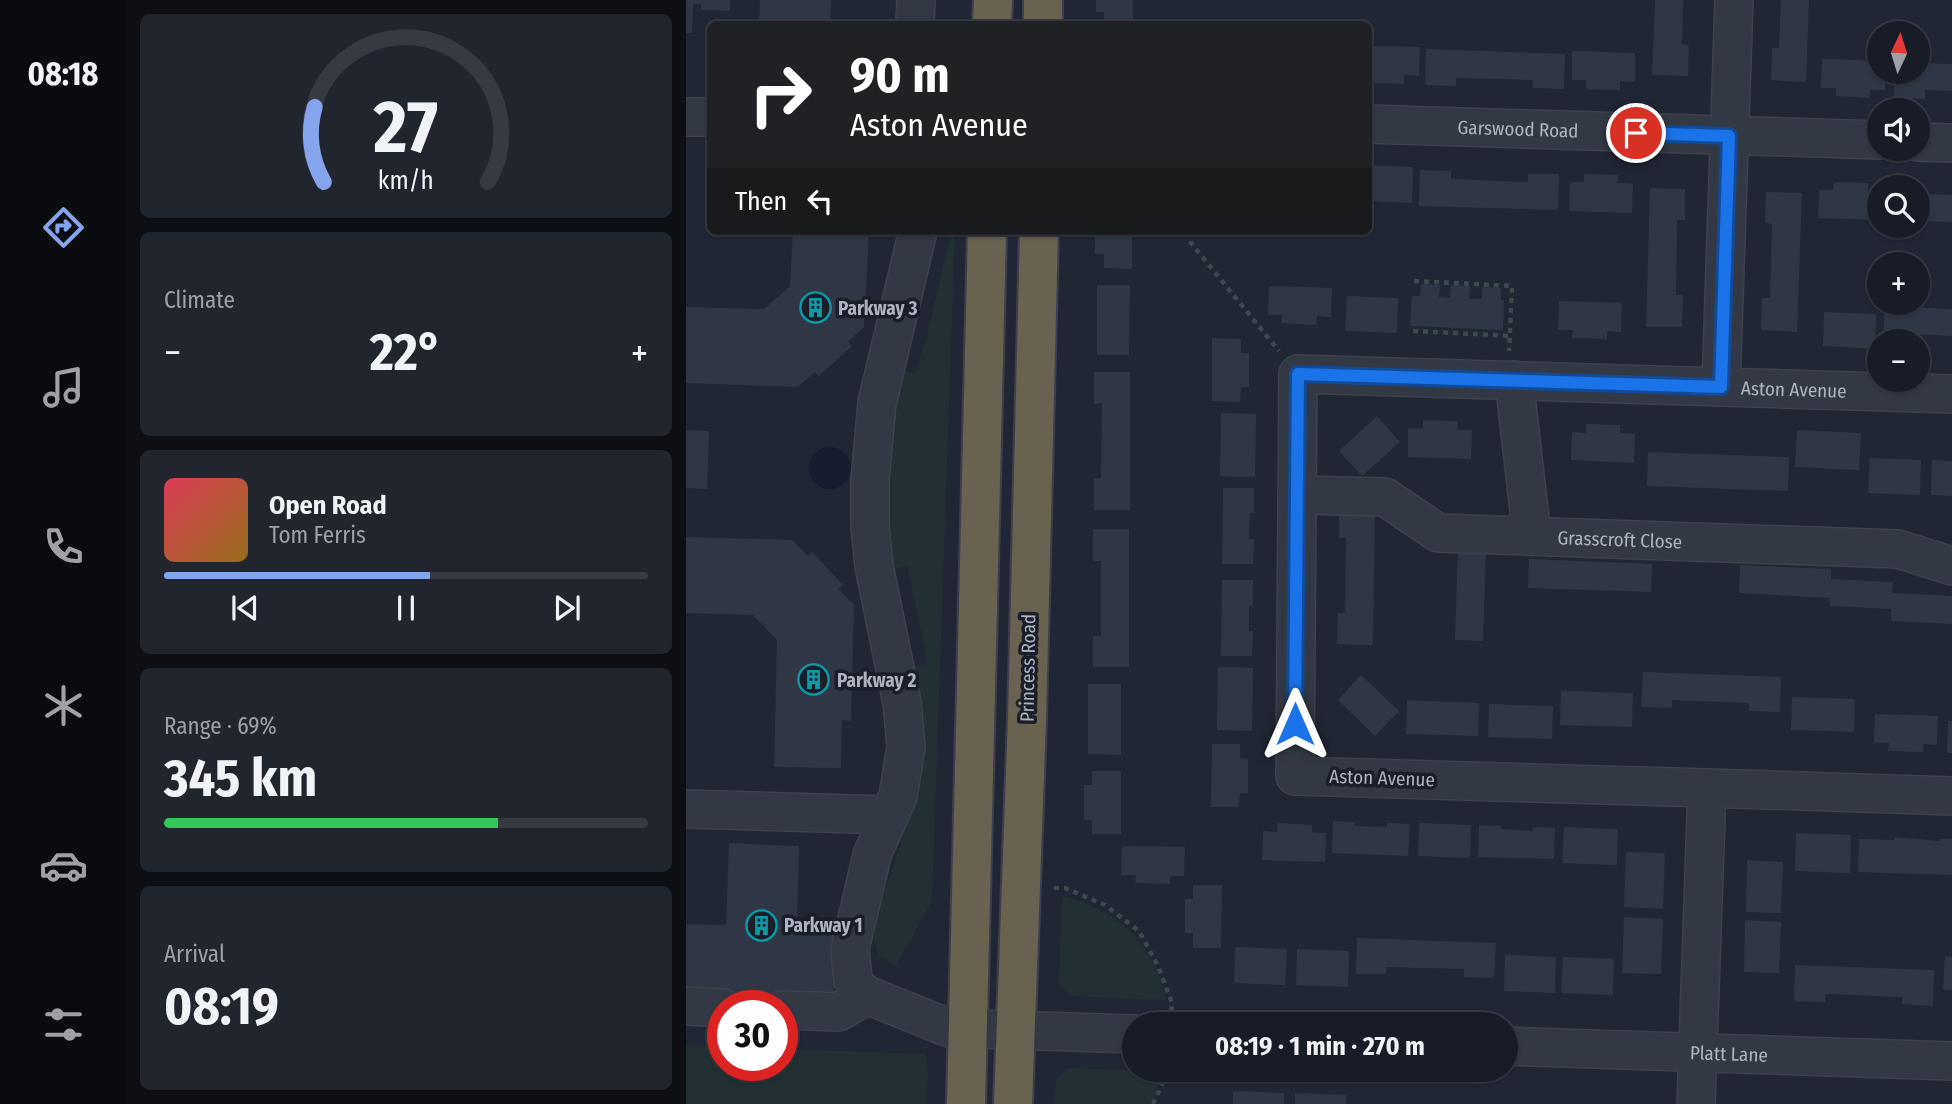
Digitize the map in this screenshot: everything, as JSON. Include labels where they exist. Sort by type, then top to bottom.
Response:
[{"type":"highway","points":[[992,21],[993,0]]},
{"type":"highway","points":[[1043,0],[1043,21]]},
{"type":"highway","points":[[966,1104],[987,235]]},
{"type":"highway","name":"Princess Road","points":[[1013,1104],[1027,747],[1039,235]]},
{"type":"street","points":[[915,21],[916,0]]},
{"type":"street","name":"Aston Avenue","points":[[1721,387],[1734,0]]},
{"type":"street","points":[[686,117],[707,117]]},
{"type":"street","name":"Garswood Road","points":[[1372,124],[1867,140]]},
{"type":"street","points":[[1930,142],[1952,143]]},
{"type":"street","points":[[917,235],[877,403],[870,480],[870,527],[874,566],[902,703],[906,747],[898,796],[872,855],[849,949],[853,980],[867,995],[949,1028],[1122,1034]]},
{"type":"street","name":"Aston Avenue","points":[[1952,394],[1298,374],[1294,776],[1952,796]]},
{"type":"street","points":[[1511,380],[1532,536]]},
{"type":"street","name":"Grasscroft Close","points":[[1297,495],[1385,497],[1438,533],[1898,549],[1952,565]]},
{"type":"street","points":[[1696,1104],[1707,788]]},
{"type":"street","points":[[686,809],[889,815]]},
{"type":"street","points":[[798,1011],[839,1012],[867,995]]},
{"type":"street","points":[[686,1006],[707,1007]]},
{"type":"street","name":"Platt Lane","points":[[1518,1046],[1952,1061]]},
{"type":"path","points":[[1191,235],[1191,243],[1298,374]]},
{"type":"path","points":[[1414,281],[1512,286],[1511,380]]},
{"type":"path","points":[[1413,331],[1510,336]]},
{"type":"path","points":[[1054,888],[1065,888],[1105,905],[1139,931],[1158,966],[1172,1003],[1172,1012]]},
{"type":"path","points":[[1153,1104],[1163,1082]]},
{"type":"shaded area","points":[[940,235],[955,235],[932,901],[896,966],[878,955],[873,933],[909,808],[909,668],[928,663],[907,566],[885,570],[882,544],[895,368],[915,374],[926,340],[950,239]]},
{"type":"shaded area","points":[[1062,896],[1100,910],[1130,932],[1152,961],[1166,1000],[1070,996],[1059,984]]},
{"type":"shaded area","points":[[686,1046],[707,1047],[707,1081],[798,1081],[798,1050],[926,1054],[927,1104],[686,1104]]},
{"type":"shaded area","points":[[1067,1068],[1122,1070],[1122,1082],[1160,1082],[1151,1104],[1055,1104],[1056,1080]]},
{"type":"water","points":[[830,447],[845,453],[851,468],[845,483],[830,489],[815,483],[809,468],[815,453]]},
{"type":"building","points":[[686,0],[730,0],[730,11],[701,10],[701,4],[693,4],[692,33],[686,33]]},
{"type":"building","points":[[760,0],[831,0],[830,21],[759,21]]},
{"type":"building","points":[[1096,0],[1133,0],[1133,21],[1104,21],[1104,12],[1096,12]]},
{"type":"building","points":[[1655,0],[1683,0],[1682,44],[1689,45],[1688,76],[1652,75]]},
{"type":"building","points":[[1781,0],[1809,0],[1806,82],[1771,80],[1772,48],[1779,48]]},
{"type":"building","points":[[1372,46],[1420,47],[1419,76],[1404,75],[1404,84],[1372,83]]},
{"type":"building","points":[[1426,49],[1565,54],[1564,89],[1533,88],[1533,80],[1456,78],[1456,86],[1425,85]]},
{"type":"building","points":[[1572,51],[1635,53],[1635,82],[1620,81],[1620,90],[1586,89],[1586,80],[1572,80]]},
{"type":"building","points":[[1822,59],[1867,61],[1867,84],[1885,84],[1885,90],[1870,90],[1870,98],[1836,96],[1836,88],[1821,88]]},
{"type":"building","points":[[1930,63],[1952,64],[1952,91],[1925,90],[1925,98],[1894,98],[1895,84],[1930,84]]},
{"type":"building","points":[[1372,165],[1413,167],[1412,203],[1372,201]]},
{"type":"building","points":[[1420,170],[1451,171],[1451,179],[1528,182],[1528,174],[1559,174],[1558,210],[1419,206]]},
{"type":"building","points":[[1584,174],[1618,175],[1618,183],[1633,184],[1632,213],[1569,211],[1570,182],[1584,182]]},
{"type":"building","points":[[1834,182],[1867,183],[1867,220],[1818,218],[1819,190],[1833,190]]},
{"type":"building","points":[[1650,188],[1685,189],[1685,220],[1677,220],[1676,295],[1683,295],[1682,327],[1646,327]]},
{"type":"building","points":[[1766,192],[1802,193],[1797,332],[1761,330],[1762,298],[1770,298],[1772,224],[1765,223]]},
{"type":"building","points":[[1930,194],[1952,195],[1952,222],[1930,221]]},
{"type":"building","name":"Parkway 3","points":[[793,235],[869,235],[864,327],[848,342],[852,346],[819,376],[815,372],[798,387],[686,383],[686,307],[764,309],[790,286]]},
{"type":"building","points":[[1095,235],[1132,235],[1132,269],[1104,268],[1104,254],[1095,254]]},
{"type":"building","points":[[1421,284],[1440,285],[1439,297],[1450,298],[1451,285],[1470,286],[1469,299],[1482,299],[1482,287],[1501,288],[1501,300],[1504,300],[1503,330],[1410,326],[1412,296],[1420,296]]},
{"type":"building","points":[[1097,285],[1130,285],[1129,355],[1097,355]]},
{"type":"building","points":[[1269,286],[1332,288],[1331,317],[1317,316],[1316,325],[1282,323],[1282,315],[1268,315]]},
{"type":"building","points":[[1347,296],[1398,298],[1397,333],[1345,331]]},
{"type":"building","points":[[1559,301],[1622,303],[1621,332],[1607,331],[1607,339],[1572,338],[1573,330],[1558,330]]},
{"type":"building","points":[[1930,308],[1952,309],[1952,336],[1930,335],[1930,329],[1884,329],[1884,315],[1930,315]]},
{"type":"building","points":[[1824,312],[1876,315],[1876,329],[1867,329],[1867,349],[1823,346]]},
{"type":"building","points":[[1212,338],[1241,339],[1241,353],[1249,353],[1249,387],[1241,387],[1240,402],[1212,401]]},
{"type":"building","points":[[1094,372],[1130,372],[1130,510],[1094,510],[1094,478],[1101,478],[1102,403],[1094,404]]},
{"type":"building","points":[[1221,413],[1256,414],[1255,477],[1220,476]]},
{"type":"building","points":[[1377,416],[1400,442],[1362,476],[1339,451]]},
{"type":"building","points":[[1423,420],[1458,421],[1457,430],[1472,430],[1471,459],[1408,457],[1408,428],[1423,429]]},
{"type":"building","points":[[1586,424],[1620,425],[1620,433],[1635,434],[1634,463],[1571,460],[1572,432],[1586,433]]},
{"type":"building","points":[[686,430],[709,431],[707,489],[686,488]]},
{"type":"building","points":[[1797,430],[1861,433],[1859,470],[1795,467]]},
{"type":"building","points":[[1648,452],[1789,457],[1788,491],[1647,486]]},
{"type":"building","points":[[1870,458],[1921,460],[1920,495],[1868,493]]},
{"type":"building","points":[[1932,460],[1952,461],[1952,496],[1931,495]]},
{"type":"building","points":[[1223,488],[1254,488],[1254,513],[1250,513],[1249,539],[1254,539],[1253,564],[1222,564]]},
{"type":"building","points":[[1339,506],[1375,506],[1373,645],[1337,644],[1338,613],[1345,613],[1346,538],[1339,538]]},
{"type":"building","points":[[1093,529],[1129,529],[1129,667],[1093,667],[1093,636],[1101,636],[1101,561],[1093,561]]},
{"type":"building","name":"Parkway 2","points":[[686,537],[792,540],[808,556],[812,552],[843,585],[838,589],[854,605],[851,721],[842,720],[841,768],[774,767],[777,640],[753,615],[686,613]]},
{"type":"building","points":[[1458,547],[1486,548],[1483,641],[1455,640]]},
{"type":"building","points":[[1529,559],[1652,564],[1651,592],[1528,588]]},
{"type":"building","points":[[1740,565],[1831,569],[1831,579],[1893,582],[1892,593],[1952,596],[1952,624],[1891,621],[1891,609],[1830,606],[1830,598],[1739,593]]},
{"type":"building","points":[[1222,580],[1253,580],[1253,606],[1249,606],[1249,631],[1253,631],[1252,656],[1221,656]]},
{"type":"building","points":[[1218,667],[1253,668],[1252,731],[1217,730]]},
{"type":"building","points":[[1643,672],[1781,677],[1780,712],[1749,711],[1749,703],[1672,700],[1672,708],[1641,707]]},
{"type":"building","points":[[1361,675],[1399,711],[1375,736],[1338,700]]},
{"type":"building","points":[[1088,684],[1121,684],[1121,755],[1088,754]]},
{"type":"building","points":[[1561,691],[1633,693],[1632,727],[1560,725]]},
{"type":"building","points":[[1792,697],[1855,699],[1854,732],[1791,730]]},
{"type":"building","points":[[1407,700],[1479,703],[1478,736],[1406,734]]},
{"type":"building","points":[[1489,704],[1553,706],[1552,739],[1488,737]]},
{"type":"building","points":[[1875,714],[1938,716],[1937,745],[1923,744],[1923,752],[1888,751],[1889,743],[1874,743]]},
{"type":"building","points":[[1948,721],[1952,721],[1952,753],[1947,753]]},
{"type":"building","points":[[1212,744],[1240,744],[1240,758],[1248,759],[1248,793],[1240,793],[1239,807],[1211,807]]},
{"type":"building","points":[[1092,771],[1121,771],[1121,834],[1092,834],[1092,820],[1084,820],[1084,785],[1092,785]]},
{"type":"building","points":[[1333,821],[1355,822],[1355,826],[1387,827],[1387,823],[1410,824],[1408,856],[1332,853]]},
{"type":"building","points":[[1278,823],[1312,825],[1312,832],[1326,833],[1325,862],[1262,860],[1263,831],[1277,832]]},
{"type":"building","points":[[1419,823],[1471,825],[1470,858],[1418,856]]},
{"type":"building","points":[[1479,825],[1533,831],[1533,827],[1555,828],[1554,859],[1478,857]]},
{"type":"building","points":[[1564,827],[1618,829],[1617,865],[1562,863]]},
{"type":"building","points":[[1796,833],[1851,835],[1850,873],[1795,871]]},
{"type":"building","points":[[1894,837],[1940,841],[1952,839],[1952,875],[1858,872],[1859,839],[1894,840]]},
{"type":"building","name":"Parkway 1","points":[[729,843],[799,846],[797,928],[837,930],[834,1001],[798,1004],[798,990],[707,990],[707,1001],[686,995],[686,924],[726,925]]},
{"type":"building","points":[[1122,846],[1185,847],[1184,876],[1170,876],[1170,884],[1135,883],[1136,875],[1121,875]]},
{"type":"building","points":[[1626,852],[1665,853],[1663,909],[1624,907]]},
{"type":"building","points":[[1747,860],[1783,862],[1781,913],[1746,912]]},
{"type":"building","points":[[1193,885],[1222,885],[1221,948],[1193,948],[1193,933],[1185,933],[1185,899],[1193,899]]},
{"type":"building","points":[[1624,917],[1663,919],[1661,974],[1622,973]]},
{"type":"building","points":[[1745,920],[1781,922],[1779,973],[1744,972]]},
{"type":"building","points":[[1357,938],[1496,943],[1494,978],[1464,977],[1464,969],[1387,967],[1386,974],[1356,974]]},
{"type":"building","points":[[1235,947],[1287,949],[1285,985],[1234,983]]},
{"type":"building","points":[[1297,949],[1349,951],[1348,987],[1296,985]]},
{"type":"building","points":[[1505,955],[1556,957],[1555,993],[1504,991]]},
{"type":"building","points":[[1945,956],[1952,957],[1952,990],[1943,990]]},
{"type":"building","points":[[1563,957],[1614,959],[1613,995],[1561,993]]},
{"type":"building","points":[[1795,965],[1934,970],[1933,1006],[1902,1004],[1902,997],[1825,994],[1825,1002],[1794,1001]]},
{"type":"building","points":[[1233,1091],[1284,1093],[1284,1104],[1233,1104]]},
{"type":"building","points":[[1295,1093],[1346,1095],[1346,1104],[1295,1104]]},
{"type":"place","name":"Parkway 3","points":[[815,308]]},
{"type":"place","name":"Parkway 2","points":[[814,680]]},
{"type":"place","name":"Parkway 1","points":[[761,925]]},
{"type":"route","points":[[1295,724],[1298,374],[1721,387],[1729,136],[1636,133]]}]
